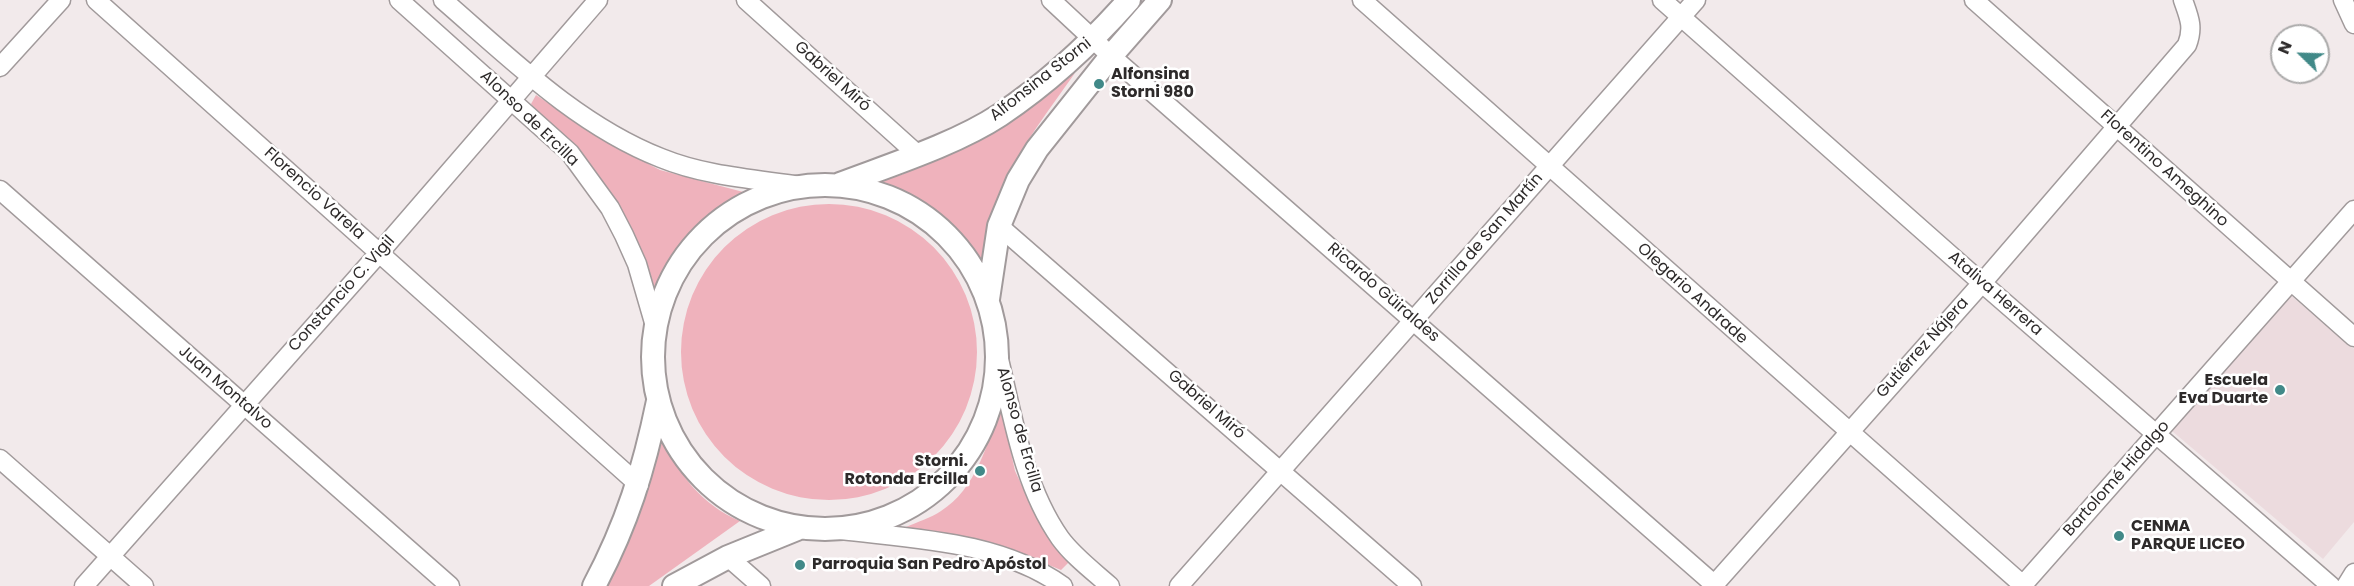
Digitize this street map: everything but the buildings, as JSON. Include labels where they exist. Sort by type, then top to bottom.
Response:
[{"type":"street","points":[[0,67],[61,0]]},
{"type":"street","name":"Florencio Varela","points":[[96,0],[639,485]]},
{"type":"street","name":"Alonso de Ercilla","points":[[399,0],[570,153],[610,208],[637,264],[655,326]]},
{"type":"street","name":"Alonso de Ercilla","points":[[443,0],[531,77],[580,114],[626,142],[661,158],[717,174],[801,186]]},
{"type":"street","name":"Constancio C. Vigil","points":[[84,586],[380,252],[598,0]]},
{"type":"street","name":"Gabriel Miró","points":[[746,0],[917,154]]},
{"type":"street","name":"Ricardo Güiraldes","points":[[1051,0],[1111,56],[1714,586]]},
{"type":"street","name":"Alfonsina Storni","points":[[840,184],[970,132],[999,116],[1095,39],[1130,0]]},
{"type":"street","name":"Alfonsina Storni","points":[[988,299],[999,226],[1018,180],[1037,148],[1111,56],[1160,0]]},
{"type":"street","name":"Olegario Andrade","points":[[1362,0],[2023,586]]},
{"type":"street","name":"Ataliva Herrera","points":[[1662,0],[1982,283],[2331,586]]},
{"type":"street","name":"Zorrilla de San Martín","points":[[1179,586],[1696,0]]},
{"type":"street","name":"Florentino Ameghino","points":[[1974,0],[2354,337]]},
{"type":"street","name":"Gutiérrez Nájera","points":[[1714,586],[1982,283],[2187,45],[2191,34],[2191,22],[2183,0]]},
{"type":"street","points":[[2343,0],[2354,24]]},
{"type":"street","points":[[841,530],[882,520],[921,501],[953,473],[978,438],[993,398],[998,355],[995,327],[988,299],[971,263],[946,233],[915,209],[879,192],[840,184],[801,186],[750,201],[706,232],[673,275],[655,326],[653,364],[658,401],[675,443],[703,479],[738,507],[797,529],[841,530],[960,545],[987,551],[1033,568],[1063,586]]},
{"type":"street","name":"Juan Montalvo","points":[[0,190],[450,586]]},
{"type":"street","name":"Bartolomé Hidalgo","points":[[2023,586],[2354,210]]},
{"type":"street","name":"Gabriel Miró","points":[[999,226],[1412,586]]},
{"type":"street","name":"Alonso de Ercilla","points":[[998,355],[1029,478],[1042,509],[1061,540],[1110,586]]},
{"type":"street","points":[[594,586],[623,526],[639,485],[658,401]]},
{"type":"street","points":[[0,459],[144,586]]},
{"type":"street","points":[[674,586],[728,557],[797,529]]},
{"type":"street","points":[[728,557],[761,586]]},
{"type":"street","points":[[2346,586],[2354,573]]},
{"type":"shaded area","points":[[1075,73],[1027,143],[1002,187],[992,221],[983,278],[974,258],[963,242],[939,216],[908,197],[870,182],[901,175],[984,137]]},
{"type":"shaded area","points":[[536,95],[612,145],[660,170],[747,193],[712,214],[679,253],[653,298],[643,259],[622,210],[592,169],[531,104]]},
{"type":"shaded area","points":[[829,204],[858,207],[886,215],[911,229],[934,247],[960,282],[966,295],[974,323],[977,352],[974,381],[966,409],[952,434],[934,457],[899,483],[886,489],[858,497],[829,500],[800,497],[772,489],[747,475],[724,457],[698,422],[692,409],[684,381],[681,352],[684,323],[692,295],[706,270],[724,247],[759,221],[772,215],[800,207]]},
{"type":"shaded area","name":"Escuela Eva Duarte","points":[[2288,293],[2354,349],[2354,522],[2323,559],[2172,431]]},
{"type":"shaded area","points":[[1001,407],[1015,471],[1035,513],[1071,560],[1061,570],[1005,547],[906,527],[941,511],[963,491],[979,465]]},
{"type":"shaded area","points":[[663,439],[685,477],[703,498],[740,521],[649,586],[601,586],[628,539]]},
{"type":"place","name":"Alfonsina Storni 980","points":[[1099,84]]},
{"type":"place","name":"Escuela Eva Duarte","points":[[2280,390]]},
{"type":"place","name":"Storni. Rotonda Ercilla","points":[[980,471]]},
{"type":"place","name":"CENMA PARQUE LICEO","points":[[2119,536]]},
{"type":"place","name":"Parroquia San Pedro Apóstol","points":[[800,565]]}]
